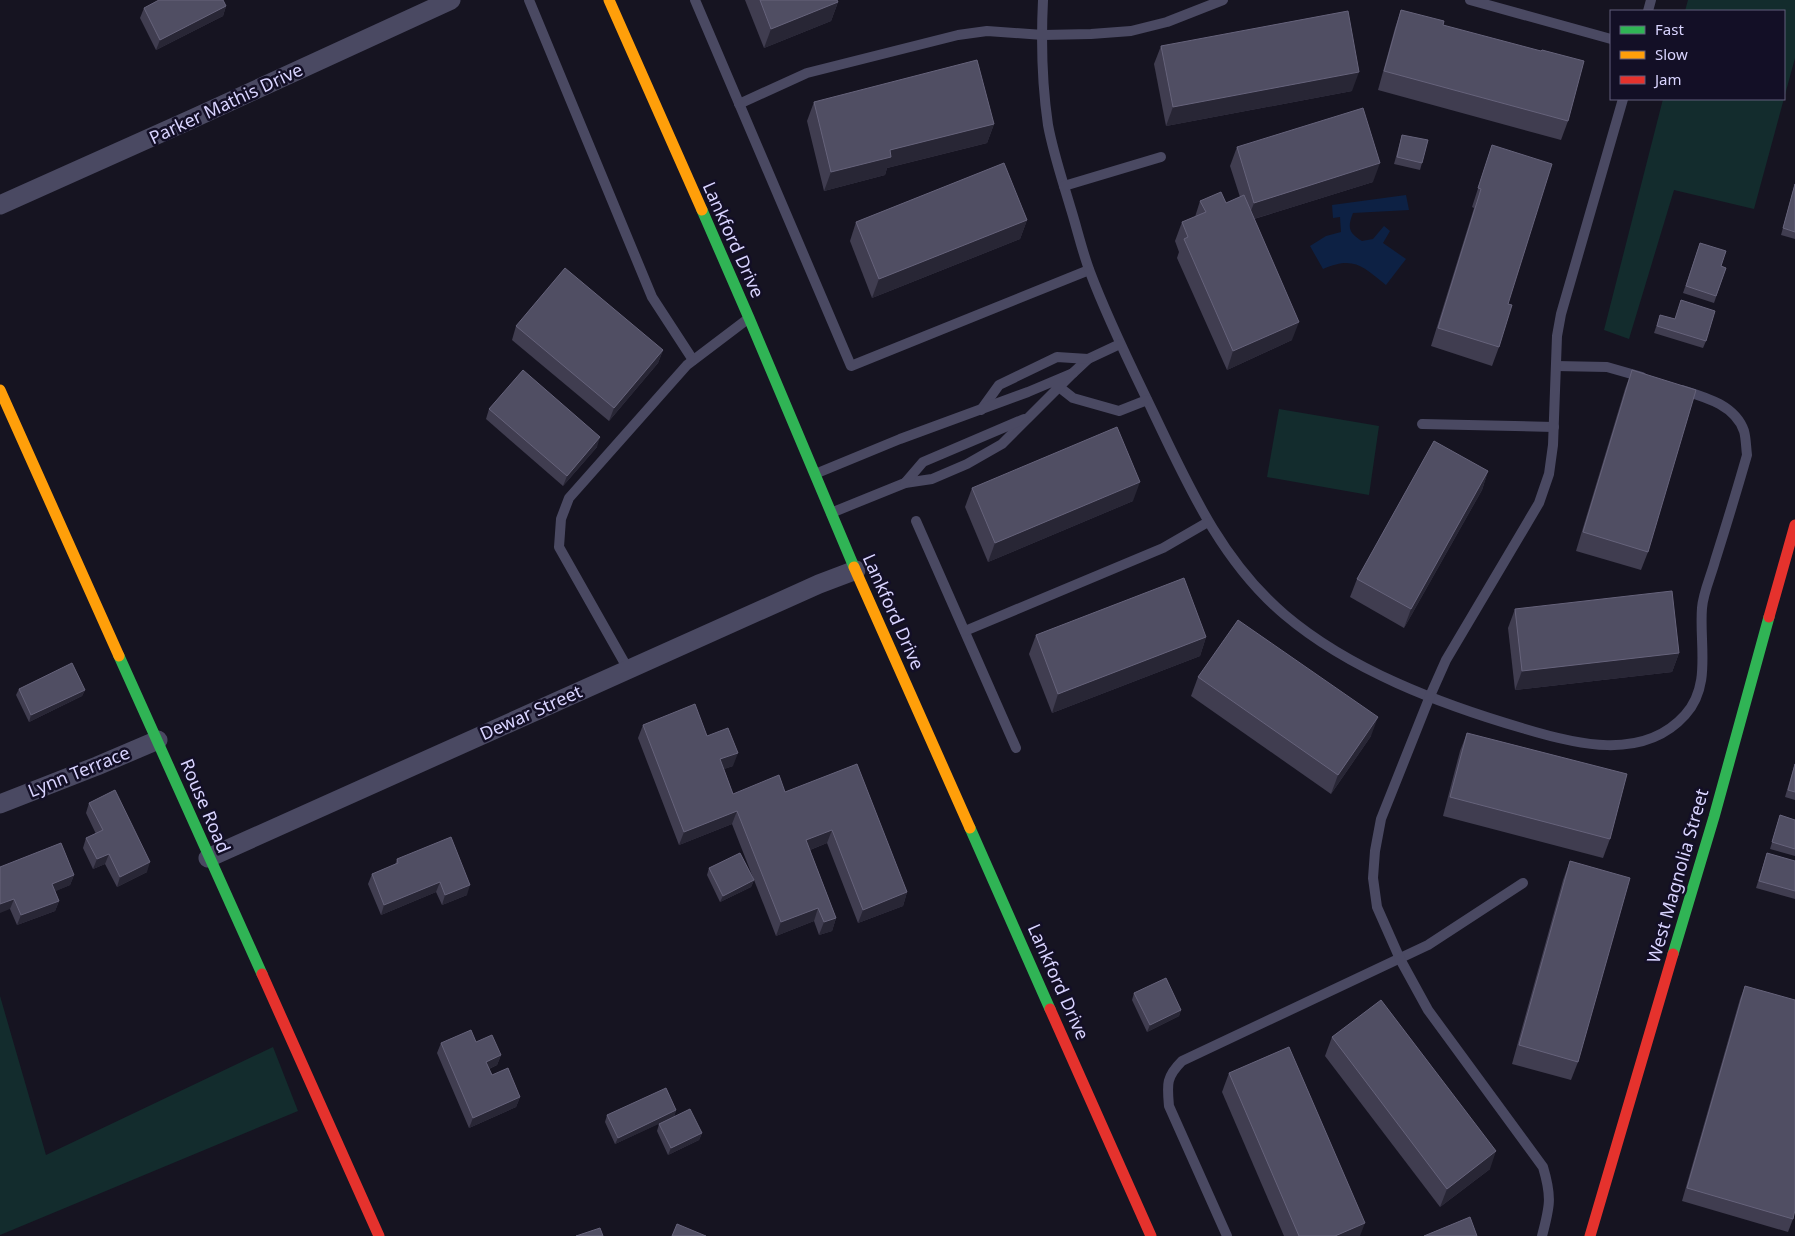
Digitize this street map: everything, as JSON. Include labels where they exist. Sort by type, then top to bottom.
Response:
[{"type":"street","name":"Parker Mathis Drive","points":[[0,205],[192,120],[451,0]]},
{"type":"street","name":"Lankford Drive","points":[[609,0],[749,318],[830,514],[1151,1236]]},
{"type":"street","name":"Rouse Road","points":[[0,390],[158,740],[208,858],[379,1236]]},
{"type":"street","name":"West Magnolia Street","points":[[1590,1236],[1714,817],[1795,525]]},
{"type":"street","name":"Dewar Street","points":[[208,858],[819,584],[856,570]]},
{"type":"street","name":"Lynn Terrace","points":[[0,804],[158,740]]},
{"type":"lane","points":[[529,0],[652,297],[692,360]]},
{"type":"lane","points":[[694,0],[850,366],[1090,270]]},
{"type":"lane","points":[[1043,0],[1044,88],[1049,127],[1064,186],[1090,270],[1120,344],[1208,522],[1228,553],[1251,582],[1285,615],[1322,642],[1370,670],[1430,696],[1494,720],[1555,738],[1604,746],[1633,745],[1666,732],[1687,714],[1701,687],[1702,606],[1747,455],[1743,430],[1732,414],[1717,402],[1670,386]]},
{"type":"lane","points":[[739,104],[807,73],[958,35],[987,31],[1043,35],[1131,31],[1167,22],[1223,0]]},
{"type":"lane","points":[[1470,0],[1610,39]]},
{"type":"lane","points":[[1542,1236],[1549,1209],[1549,1187],[1543,1167],[1428,1010],[1400,959],[1377,906],[1373,878],[1375,851],[1381,819],[1430,696],[1446,660],[1539,503],[1549,474],[1553,445],[1557,336],[1561,314],[1623,100]]},
{"type":"lane","points":[[1064,186],[1161,157]]},
{"type":"lane","points":[[628,669],[560,547],[561,520],[569,498],[686,365],[749,318]]},
{"type":"lane","points":[[830,514],[906,482],[932,479],[968,464],[1002,444],[1088,359],[1120,344]]},
{"type":"lane","points":[[981,410],[999,385],[1057,358],[1088,359]]},
{"type":"lane","points":[[1556,366],[1607,367],[1652,380]]},
{"type":"lane","points":[[814,474],[1073,373]]},
{"type":"lane","points":[[1059,387],[1073,398],[1119,411],[1147,400]]},
{"type":"lane","points":[[906,482],[922,462],[1030,417]]},
{"type":"lane","points":[[1422,424],[1554,427]]},
{"type":"lane","points":[[916,520],[1016,748]]},
{"type":"lane","points":[[965,632],[1163,548],[1208,522]]},
{"type":"lane","points":[[1227,1236],[1169,1106],[1167,1085],[1172,1072],[1182,1061],[1428,945],[1523,882]]},
{"type":"green space","points":[[1688,0],[1795,0],[1795,58],[1785,95],[1785,10],[1685,10]]},
{"type":"green space","points":[[1663,100],[1784,100],[1754,209],[1674,190],[1629,339],[1604,330]]},
{"type":"green space","points":[[1279,409],[1379,426],[1369,495],[1267,477]]},
{"type":"green space","points":[[0,996],[46,1155],[273,1047],[298,1111],[0,1235]]},
{"type":"water","points":[[1406,195],[1409,210],[1353,213],[1350,223],[1352,233],[1362,241],[1373,239],[1384,226],[1390,231],[1383,243],[1406,259],[1386,285],[1364,268],[1350,263],[1334,265],[1323,269],[1310,246],[1326,236],[1341,232],[1340,217],[1333,218],[1332,205]]},
{"type":"building","points":[[159,0],[223,0],[226,6],[160,40],[144,8]]},
{"type":"building","points":[[760,0],[837,0],[838,2],[771,29]]},
{"type":"building","points":[[1401,10],[1444,21],[1443,25],[1584,61],[1568,121],[1384,71]]},
{"type":"building","points":[[1348,11],[1359,72],[1173,107],[1161,46]]},
{"type":"building","points":[[977,60],[994,124],[890,150],[891,157],[831,172],[814,102]]},
{"type":"building","points":[[1363,108],[1380,163],[1254,203],[1237,147]]},
{"type":"building","points":[[1402,135],[1428,140],[1422,163],[1397,157]]},
{"type":"building","points":[[1492,145],[1552,164],[1508,304],[1512,305],[1499,347],[1438,328],[1481,189],[1478,188]]},
{"type":"building","points":[[1004,163],[1027,220],[879,279],[856,222]]},
{"type":"building","points":[[1795,184],[1795,232],[1783,228]]},
{"type":"building","points":[[1221,192],[1226,203],[1244,195],[1299,322],[1233,351],[1184,239],[1188,237],[1182,222],[1206,212],[1200,201]]},
{"type":"building","points":[[1700,243],[1726,251],[1721,266],[1726,268],[1716,296],[1686,286]]},
{"type":"building","points":[[565,268],[663,350],[614,408],[516,326]]},
{"type":"building","points":[[1681,300],[1715,311],[1706,341],[1657,326],[1660,315],[1675,319]]},
{"type":"building","points":[[523,370],[600,437],[567,476],[489,409]]},
{"type":"building","points":[[1632,370],[1696,390],[1648,552],[1583,532]]},
{"type":"building","points":[[1117,427],[1140,482],[995,543],[972,488]]},
{"type":"building","points":[[1434,441],[1488,471],[1411,609],[1357,579]]},
{"type":"building","points":[[1184,578],[1206,637],[1058,694],[1036,635]]},
{"type":"building","points":[[1672,591],[1679,653],[1522,671],[1515,609]]},
{"type":"building","points":[[1238,620],[1378,717],[1338,775],[1198,677]]},
{"type":"building","points":[[72,663],[85,690],[31,715],[19,689]]},
{"type":"building","points":[[695,704],[707,736],[728,728],[738,753],[720,759],[733,794],[779,775],[785,792],[857,764],[907,892],[863,910],[832,830],[806,840],[836,918],[824,922],[818,908],[781,922],[737,811],[684,832],[643,725]]},
{"type":"building","points":[[1467,733],[1627,774],[1610,839],[1450,797]]},
{"type":"building","points":[[1795,764],[1795,792],[1788,790]]},
{"type":"building","points":[[115,790],[150,862],[120,877],[109,854],[97,859],[86,838],[103,830],[89,803]]},
{"type":"building","points":[[1780,815],[1795,820],[1795,849],[1772,842]]},
{"type":"building","points":[[451,837],[470,885],[445,895],[440,882],[384,905],[372,874],[398,863],[397,859]]},
{"type":"building","points":[[61,843],[74,875],[52,884],[59,901],[21,915],[14,899],[0,904],[0,867]]},
{"type":"building","points":[[740,853],[754,880],[723,896],[709,868]]},
{"type":"building","points":[[1767,853],[1795,861],[1795,891],[1759,881]]},
{"type":"building","points":[[1570,861],[1630,878],[1578,1062],[1519,1045]]},
{"type":"building","points":[[1166,978],[1181,1010],[1150,1025],[1134,993]]},
{"type":"building","points":[[1745,986],[1795,1000],[1795,1210],[1793,1219],[1687,1188]]},
{"type":"building","points":[[1381,1000],[1496,1151],[1447,1189],[1332,1037]]},
{"type":"building","points":[[471,1030],[476,1042],[492,1035],[501,1055],[486,1062],[492,1075],[508,1068],[520,1097],[473,1118],[441,1043]]},
{"type":"building","points":[[1289,1047],[1365,1223],[1335,1236],[1299,1236],[1229,1073]]},
{"type":"building","points":[[666,1088],[676,1110],[618,1138],[607,1115]]},
{"type":"building","points":[[690,1109],[702,1133],[671,1148],[659,1124]]},
{"type":"building","points":[[1470,1217],[1477,1236],[1424,1236]]},
{"type":"building","points":[[677,1224],[706,1236],[672,1236]]},
{"type":"building","points":[[600,1228],[603,1236],[576,1236]]},
{"type":"traffic: fast","points":[[702,210],[854,567]]},
{"type":"traffic: fast","points":[[1673,954],[1714,817],[1769,617]]},
{"type":"traffic: fast","points":[[119,656],[262,974]]},
{"type":"traffic: fast","points":[[970,828],[1050,1009]]},
{"type":"traffic: slow","points":[[609,0],[702,210]]},
{"type":"traffic: slow","points":[[0,390],[119,656]]},
{"type":"traffic: slow","points":[[854,567],[970,828]]},
{"type":"traffic: jam","points":[[1769,617],[1795,525]]},
{"type":"traffic: jam","points":[[1590,1236],[1673,954]]},
{"type":"traffic: jam","points":[[262,974],[379,1236]]},
{"type":"traffic: jam","points":[[1050,1009],[1151,1236]]}]
